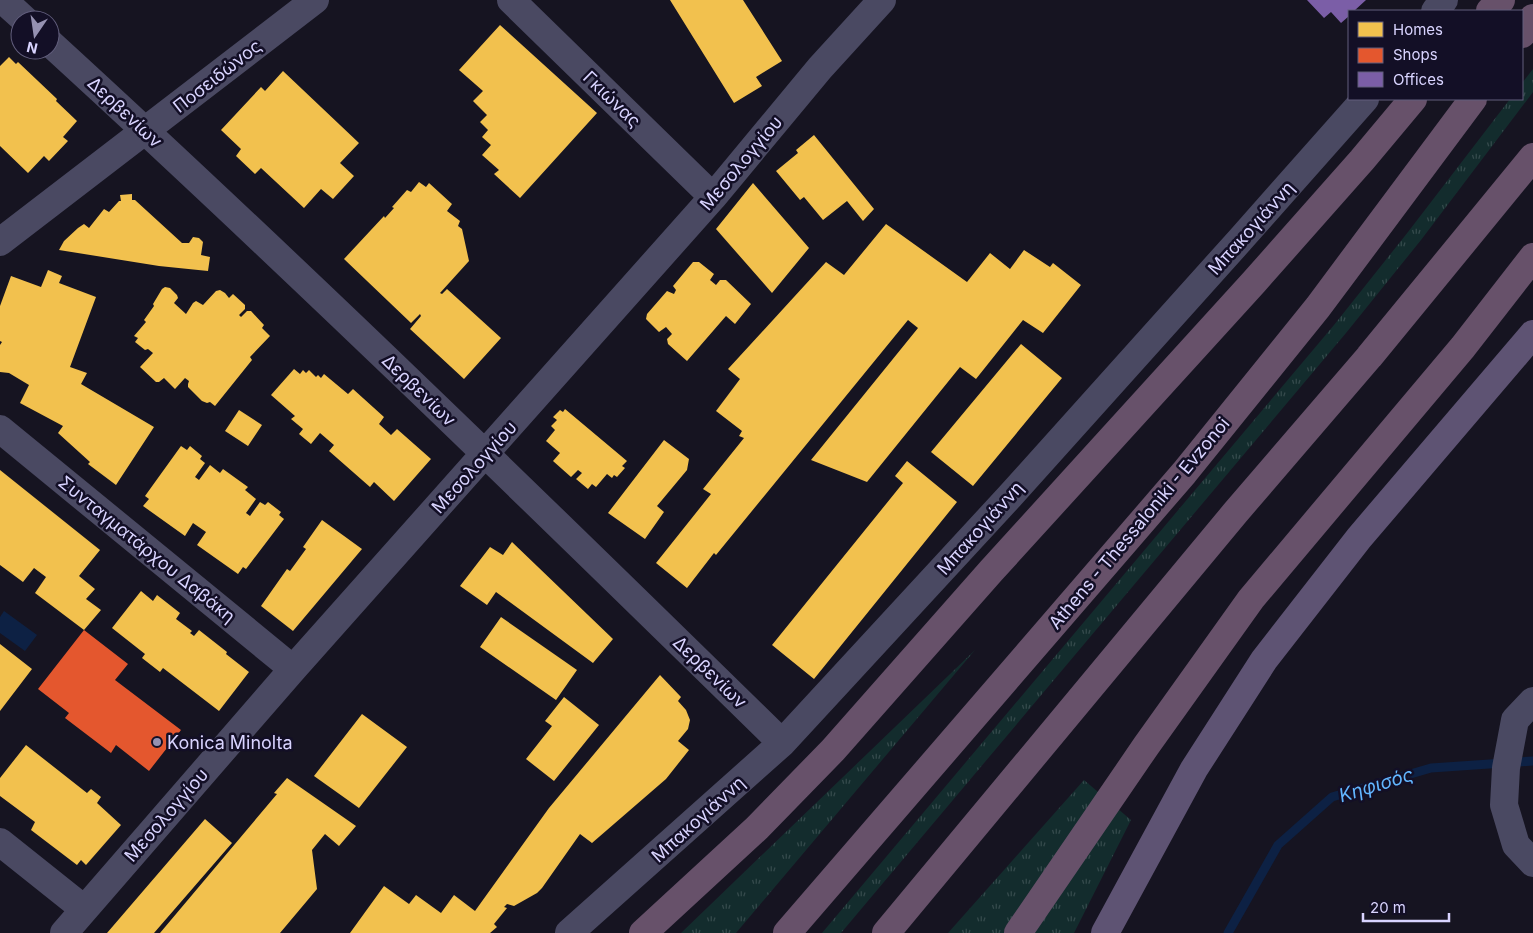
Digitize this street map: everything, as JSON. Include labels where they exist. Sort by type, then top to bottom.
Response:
[{"type":"highway","points":[[1491,10],[1501,0]]},
{"type":"highway","points":[[1523,33],[1533,18]]},
{"type":"highway","points":[[643,933],[757,828],[833,750],[960,606],[1254,282],[1412,100]]},
{"type":"highway","name":"Athens - Thessaloniki - Evzonoi","points":[[787,933],[1184,473],[1318,307],[1472,100]]},
{"type":"highway","points":[[886,933],[1235,513],[1382,342],[1533,157]]},
{"type":"highway","points":[[1018,933],[1146,746],[1251,599],[1463,347],[1533,257]]},
{"type":"highway","points":[[907,933],[943,864]]},
{"type":"main road","points":[[1105,933],[1194,769],[1264,660],[1360,538],[1533,334]]},
{"type":"street","points":[[3,0],[14,10]]},
{"type":"street","name":"Ποσειδώνος","points":[[0,242],[315,0]]},
{"type":"street","name":"Γκιώνας","points":[[511,0],[713,197]]},
{"type":"street","name":"Μεσολογγίου","points":[[64,933],[293,669],[713,197],[820,68],[882,0]]},
{"type":"street","points":[[1436,10],[1444,0]]},
{"type":"street","name":"Δερβενίων","points":[[60,52],[146,130],[486,454],[782,743]]},
{"type":"street","name":"Μπακογιάννη","points":[[569,933],[782,743],[1023,481],[1363,100]]},
{"type":"street","name":"Συνταγματάρχου Δαβάκη","points":[[0,429],[293,669]]},
{"type":"street","points":[[1524,710],[1506,768],[1504,805],[1516,845],[1533,863]]},
{"type":"street","points":[[0,842],[84,909]]},
{"type":"green space","points":[[1533,69],[1533,92],[1421,240],[1346,333],[841,933],[822,933],[1334,325],[1509,100],[1523,100],[1523,82]]},
{"type":"green space","points":[[975,650],[736,933],[681,933]]},
{"type":"green space","points":[[1084,780],[1131,820],[1074,933],[948,933]]},
{"type":"water","points":[[4,611],[37,635],[25,651],[0,633],[0,617]]},
{"type":"building: Homes","points":[[670,0],[743,0],[782,61],[756,77],[762,86],[734,103]]},
{"type":"building: Homes","points":[[500,25],[597,113],[520,198],[494,174],[499,170],[482,155],[491,145],[482,137],[488,130],[480,122],[487,115],[473,101],[483,91],[459,70]]},
{"type":"building: Homes","points":[[9,57],[16,64],[18,62],[77,121],[63,137],[68,141],[49,161],[44,156],[28,173],[0,146],[0,66]]},
{"type":"building: Homes","points":[[283,71],[359,143],[340,163],[354,176],[333,199],[321,189],[304,208],[261,168],[255,174],[236,156],[241,149],[221,130],[261,87],[265,91]]},
{"type":"building: Homes","points":[[814,135],[874,209],[863,221],[847,201],[823,220],[804,197],[800,200],[776,171],[798,153],[796,150]]},
{"type":"building: Homes","points":[[419,182],[426,187],[429,183],[452,204],[447,211],[460,221],[458,226],[462,229],[469,261],[440,293],[442,294],[447,289],[501,338],[464,379],[410,329],[421,316],[420,314],[411,323],[344,259],[384,216],[385,218],[407,190],[411,192]]},
{"type":"building: Homes","points":[[753,183],[809,248],[772,293],[716,229]]},
{"type":"building: Homes","points":[[132,194],[132,200],[135,200],[182,243],[189,243],[193,237],[199,238],[203,242],[201,255],[210,257],[208,271],[159,266],[59,250],[64,241],[78,228],[84,224],[89,228],[104,209],[109,212],[121,201],[120,195]]},
{"type":"building: Homes","points":[[886,224],[967,282],[990,253],[1010,269],[1024,250],[1050,267],[1053,263],[1081,285],[1043,333],[1023,320],[976,379],[960,367],[867,482],[811,460],[918,328],[908,320],[687,588],[656,563],[711,494],[703,489],[744,438],[739,436],[742,431],[716,411],[740,379],[728,369],[826,262],[844,275]]},
{"type":"building: Homes","points":[[693,262],[699,262],[714,274],[710,280],[716,285],[720,280],[726,280],[751,304],[735,324],[726,316],[687,361],[668,344],[667,339],[672,334],[666,327],[659,332],[646,319],[647,314],[667,291],[674,294],[676,290],[673,286]]},
{"type":"building: Homes","points":[[48,270],[62,276],[59,283],[96,297],[70,367],[87,373],[81,384],[154,427],[116,485],[88,464],[90,462],[58,433],[63,426],[20,403],[29,385],[9,373],[0,372],[0,345],[2,342],[0,341],[0,306],[11,276],[41,287]]},
{"type":"building: Homes","points":[[165,287],[170,288],[177,295],[178,298],[174,303],[186,314],[193,303],[196,301],[203,305],[216,291],[220,290],[229,298],[233,294],[245,305],[245,309],[239,315],[241,317],[247,311],[251,311],[264,325],[262,328],[270,336],[250,357],[252,360],[215,406],[210,402],[202,401],[188,387],[189,381],[185,378],[175,389],[164,378],[156,382],[140,367],[153,353],[148,349],[145,350],[135,342],[138,338],[134,336],[146,322],[144,320]]},
{"type":"building: Homes","points":[[1021,344],[1062,378],[973,486],[931,452]]},
{"type":"building: Homes","points":[[294,369],[300,374],[303,370],[306,373],[309,370],[316,377],[318,375],[321,378],[324,374],[348,394],[353,389],[384,417],[379,424],[391,435],[397,429],[431,459],[394,501],[374,482],[370,487],[329,451],[334,445],[320,433],[311,444],[299,434],[303,429],[291,419],[295,416],[271,395]]},
{"type":"building: Homes","points":[[565,409],[627,461],[622,466],[625,468],[617,477],[614,475],[612,478],[607,474],[596,487],[592,484],[588,489],[576,479],[582,473],[578,470],[571,477],[553,461],[560,453],[546,441],[555,430],[551,426],[557,420],[553,417],[560,410],[563,412]]},
{"type":"building: Homes","points":[[239,410],[262,425],[248,446],[225,431]]},
{"type":"building: Homes","points":[[664,440],[689,459],[687,470],[657,506],[664,512],[645,539],[608,513]]},
{"type":"building: Homes","points":[[181,446],[187,450],[190,446],[202,456],[200,459],[205,463],[195,477],[199,480],[210,465],[220,473],[223,469],[248,487],[245,490],[256,499],[246,513],[250,516],[260,502],[265,505],[268,502],[281,512],[279,515],[284,519],[246,569],[243,567],[238,574],[197,545],[206,532],[193,523],[185,536],[143,506],[149,499],[145,496]]},
{"type":"building: Homes","points":[[907,461],[957,502],[814,679],[772,645],[903,483],[895,476]]},
{"type":"building: Homes","points":[[0,470],[100,550],[79,576],[95,589],[86,599],[101,610],[84,630],[35,593],[46,577],[34,568],[23,582],[0,565]]},
{"type":"building: Homes","points":[[322,520],[362,549],[293,631],[261,606],[287,569],[290,571],[306,549],[303,547]]},
{"type":"building: Homes","points":[[512,542],[613,639],[593,663],[496,592],[487,605],[460,586],[490,547],[503,555]]},
{"type":"building: Homes","points":[[141,591],[153,601],[157,595],[180,613],[176,619],[192,631],[190,633],[194,636],[199,630],[249,672],[219,711],[163,668],[160,672],[142,658],[145,654],[112,628]]},
{"type":"building: Homes","points":[[501,617],[577,670],[556,700],[480,647]]},
{"type":"building: Homes","points":[[0,644],[32,669],[0,711]]},
{"type":"building: Homes","points":[[660,675],[681,697],[678,701],[686,710],[690,720],[688,729],[678,741],[689,750],[666,779],[592,843],[580,834],[542,888],[537,893],[514,906],[507,904],[504,907],[507,908],[494,924],[497,927],[490,933],[350,933],[384,886],[409,904],[416,895],[441,913],[454,895],[475,911],[549,808]]},
{"type":"building: Homes","points":[[564,697],[599,725],[554,781],[526,759],[552,726],[545,721]]},
{"type":"building: Homes","points":[[362,714],[407,747],[359,808],[314,776]]},
{"type":"building: Homes","points":[[26,745],[87,793],[91,789],[101,797],[97,803],[121,825],[86,865],[81,860],[77,865],[31,830],[35,822],[0,796],[0,778]]},
{"type":"building: Homes","points":[[287,778],[356,826],[339,846],[325,834],[312,850],[317,889],[280,933],[160,933],[277,794],[274,793]]},
{"type":"building: Homes","points":[[205,819],[232,843],[154,933],[107,933]]},
{"type":"building: Shops","points":[[84,630],[128,664],[115,680],[181,730],[149,771],[116,745],[111,753],[65,718],[69,713],[38,689]]},
{"type":"building: Offices","points":[[1307,0],[1366,0],[1355,10],[1348,10],[1348,17],[1341,23],[1331,12],[1324,18]]},
{"type":"waterway","name":"Κηφισός","points":[[1228,933],[1278,845],[1332,797],[1431,768],[1533,761]]},
{"type":"place","name":"Konica Minolta","points":[[157,742]]}]
